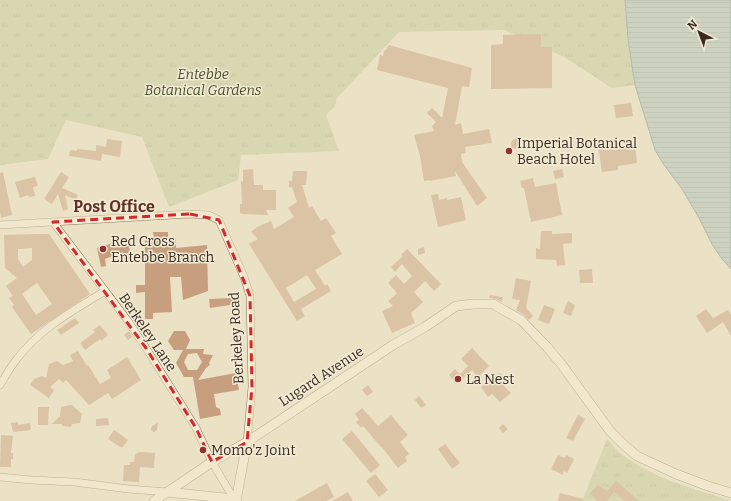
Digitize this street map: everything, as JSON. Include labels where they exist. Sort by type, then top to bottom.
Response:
[{"type":"street","name":"Berkeley Road","points":[[0,225],[190,214],[208,215],[219,220],[244,277],[250,296],[252,387],[247,442]]},
{"type":"street","name":"Berkeley Lane","points":[[53,222],[128,321],[183,406],[196,428],[212,462],[235,500]]},
{"type":"street","points":[[0,385],[16,359],[44,332],[74,310],[105,291]]},
{"type":"street","name":"Lugard Avenue","points":[[154,501],[212,462],[247,442],[393,345],[425,327],[456,306],[474,304],[493,304],[521,320],[562,365],[610,430],[637,456],[676,474],[731,493]]},
{"type":"street","points":[[0,477],[74,482],[235,500],[247,442]]},
{"type":"highlighted area","points":[[190,214],[219,220],[250,296],[252,387],[247,442],[212,462],[196,428],[146,348],[53,222]]},
{"type":"green space","name":"Entebbe Botanical Gardens","points":[[0,0],[625,0],[628,39],[635,85],[612,88],[564,57],[504,30],[399,32],[337,98],[335,106],[326,115],[339,151],[241,155],[238,180],[169,207],[142,137],[66,120],[48,159],[0,165]]},
{"type":"green space","points":[[607,439],[621,454],[649,471],[689,488],[731,501],[582,501]]},
{"type":"water","points":[[625,0],[731,0],[731,269],[713,246],[682,189],[655,150],[635,85],[628,39]]},
{"type":"building","points":[[541,34],[541,47],[552,47],[552,88],[491,89],[491,45],[503,44],[503,35]]},
{"type":"building","points":[[389,45],[472,68],[469,87],[462,86],[455,125],[461,123],[463,134],[489,129],[492,143],[465,147],[466,153],[461,154],[462,162],[487,198],[477,206],[455,171],[456,176],[424,181],[420,156],[414,135],[434,131],[432,126],[436,122],[427,113],[432,108],[442,118],[448,88],[377,70],[380,55],[383,56],[384,51]]},
{"type":"building","points":[[631,103],[633,116],[616,118],[614,105]]},
{"type":"building","points":[[107,139],[122,141],[120,157],[102,154],[101,161],[69,156],[70,150],[77,151],[77,149],[96,151],[96,145],[106,147]]},
{"type":"building","points":[[514,139],[518,139],[521,144],[518,149],[514,149],[511,146],[511,142]]},
{"type":"building","points":[[615,144],[615,148],[635,145],[637,163],[618,166],[618,170],[602,172],[598,146]]},
{"type":"building","points":[[253,169],[254,185],[263,185],[263,190],[276,190],[276,210],[266,210],[268,215],[240,213],[240,204],[242,204],[241,182],[243,181],[243,170]]},
{"type":"building","points":[[562,169],[564,177],[555,179],[553,171]]},
{"type":"building","points":[[293,171],[307,171],[306,185],[302,185],[309,208],[312,206],[321,221],[326,218],[336,233],[331,236],[342,254],[315,270],[325,286],[327,284],[331,291],[301,309],[305,316],[297,321],[249,244],[258,239],[251,232],[257,227],[271,221],[274,229],[294,217],[288,208],[297,202],[292,187],[289,187],[289,181],[292,181]],"holes":[[[307,275],[316,289],[294,302],[286,288]]]},
{"type":"building","points":[[3,172],[12,215],[1,218],[0,173]]},
{"type":"building","points":[[61,172],[69,177],[62,188],[78,195],[76,200],[65,195],[68,209],[63,211],[58,194],[52,204],[44,199]]},
{"type":"building","points":[[35,177],[38,186],[33,187],[35,196],[29,197],[28,195],[20,198],[15,182]]},
{"type":"building","points":[[533,178],[535,187],[556,183],[562,215],[531,222],[524,188],[522,188],[520,181]]},
{"type":"building","points":[[438,194],[439,200],[461,197],[466,220],[438,227],[431,195]]},
{"type":"building","points":[[541,231],[552,231],[552,234],[572,233],[572,243],[563,244],[565,265],[557,266],[556,260],[536,259],[536,248],[540,249]]},
{"type":"building","points":[[153,232],[168,232],[168,237],[175,237],[176,248],[207,245],[208,291],[183,300],[181,277],[170,277],[172,312],[153,313],[153,319],[145,319],[145,292],[136,293],[136,285],[145,285],[145,240],[148,238],[154,238]]},
{"type":"building","points":[[49,234],[90,294],[31,334],[12,307],[14,305],[9,298],[13,296],[6,286],[17,278],[5,268],[4,235]],"holes":[[[32,248],[32,260],[23,267],[18,259],[18,249]],[[37,283],[52,304],[36,315],[22,294]]]},
{"type":"building","points":[[128,241],[132,262],[125,263],[123,252],[105,259],[106,266],[101,267],[97,248],[113,243]]},
{"type":"building","points":[[424,247],[425,253],[418,255],[418,249]]},
{"type":"building","points":[[407,249],[441,284],[434,291],[425,281],[414,292],[423,302],[411,313],[415,323],[392,333],[382,311],[393,306],[388,301],[397,293],[388,283],[396,275],[404,284],[412,276],[402,264],[395,272],[391,267],[403,256],[401,255]]},
{"type":"building","points":[[592,269],[593,283],[580,283],[579,270]]},
{"type":"building","points":[[516,278],[531,281],[526,308],[533,316],[529,320],[516,310],[520,300],[512,299]]},
{"type":"building","points":[[490,295],[503,297],[502,302],[489,298]]},
{"type":"building","points":[[234,298],[236,304],[210,308],[209,299]]},
{"type":"building","points":[[568,301],[575,305],[571,316],[563,313]]},
{"type":"building","points":[[544,305],[555,309],[549,324],[538,320]]},
{"type":"building","points":[[706,309],[713,318],[728,310],[731,315],[731,336],[723,322],[707,333],[696,316]]},
{"type":"building","points":[[75,318],[79,323],[61,335],[57,330]]},
{"type":"building","points":[[100,325],[108,335],[101,341],[100,339],[85,350],[80,343],[95,332],[93,330]]},
{"type":"building","points":[[129,331],[132,337],[128,340],[124,335]]},
{"type":"building","points":[[174,331],[185,331],[190,340],[186,349],[204,349],[203,354],[213,355],[209,363],[210,365],[206,368],[198,380],[236,373],[239,390],[214,394],[216,407],[220,409],[221,415],[200,419],[193,377],[184,377],[176,363],[183,350],[174,350],[168,341]],"holes":[[[197,353],[202,362],[197,370],[188,370],[184,362],[188,354]]]},
{"type":"building","points":[[472,348],[489,366],[478,377],[472,370],[457,384],[449,375],[455,369],[460,374],[468,366],[461,359]]},
{"type":"building","points":[[78,351],[100,384],[111,378],[107,370],[127,357],[141,380],[112,399],[108,393],[89,405],[66,380],[63,383],[59,379],[50,387],[54,390],[49,398],[30,385],[34,379],[42,376],[46,378],[49,364],[57,361],[63,365],[73,361],[70,355]]},
{"type":"building","points":[[500,373],[506,381],[502,384],[511,393],[500,402],[492,394],[488,397],[481,387]]},
{"type":"building","points":[[368,385],[373,392],[367,396],[362,390]]},
{"type":"building","points":[[419,396],[426,405],[421,408],[415,400]]},
{"type":"building","points":[[70,405],[82,414],[80,423],[72,424],[71,427],[62,426],[62,424],[52,424],[60,416],[61,407]]},
{"type":"building","points":[[38,407],[49,407],[48,425],[38,425]]},
{"type":"building","points":[[362,408],[378,426],[391,415],[408,435],[400,442],[409,454],[405,457],[407,461],[398,468],[363,426],[361,428],[356,422],[359,420],[355,414]]},
{"type":"building","points":[[578,415],[585,419],[573,441],[566,438]]},
{"type":"building","points":[[108,418],[109,425],[96,426],[96,419]]},
{"type":"building","points":[[18,422],[18,425],[30,423],[31,430],[13,432],[11,423]]},
{"type":"building","points":[[158,423],[157,430],[154,432],[152,431],[152,426]]},
{"type":"building","points":[[503,424],[508,429],[503,433],[499,428]]},
{"type":"building","points":[[114,430],[128,440],[122,448],[108,439]]},
{"type":"building","points":[[352,431],[380,465],[371,473],[342,439]]},
{"type":"building","points":[[1,435],[13,436],[11,453],[13,453],[13,459],[11,459],[11,467],[0,467]]},
{"type":"building","points":[[445,444],[460,463],[452,469],[438,449]]},
{"type":"building","points":[[139,452],[155,453],[154,468],[140,467],[139,482],[123,481],[124,465],[130,465],[130,462],[134,462],[135,454]]},
{"type":"building","points":[[558,455],[565,458],[566,455],[574,459],[567,473],[564,471],[563,475],[551,469]]},
{"type":"building","points":[[375,474],[388,490],[379,497],[366,481]]},
{"type":"building","points":[[616,481],[639,501],[625,501],[614,492],[607,501],[597,501],[590,493],[598,485],[607,491]]},
{"type":"building","points":[[327,483],[334,497],[326,501],[295,501]]},
{"type":"building","points":[[348,492],[353,501],[332,501]]},
{"type":"building","points":[[560,493],[583,499],[583,501],[558,501]]},
{"type":"place","name":"Imperial Botanical Beach Hotel","points":[[509,151]]},
{"type":"place","name":"Red Cross Entebbe Branch","points":[[103,249]]},
{"type":"place","name":"La Nest","points":[[458,379]]},
{"type":"place","name":"Momo'z Joint","points":[[203,450]]},
{"type":"district","name":"Post Office","points":[[114,206]]}]
